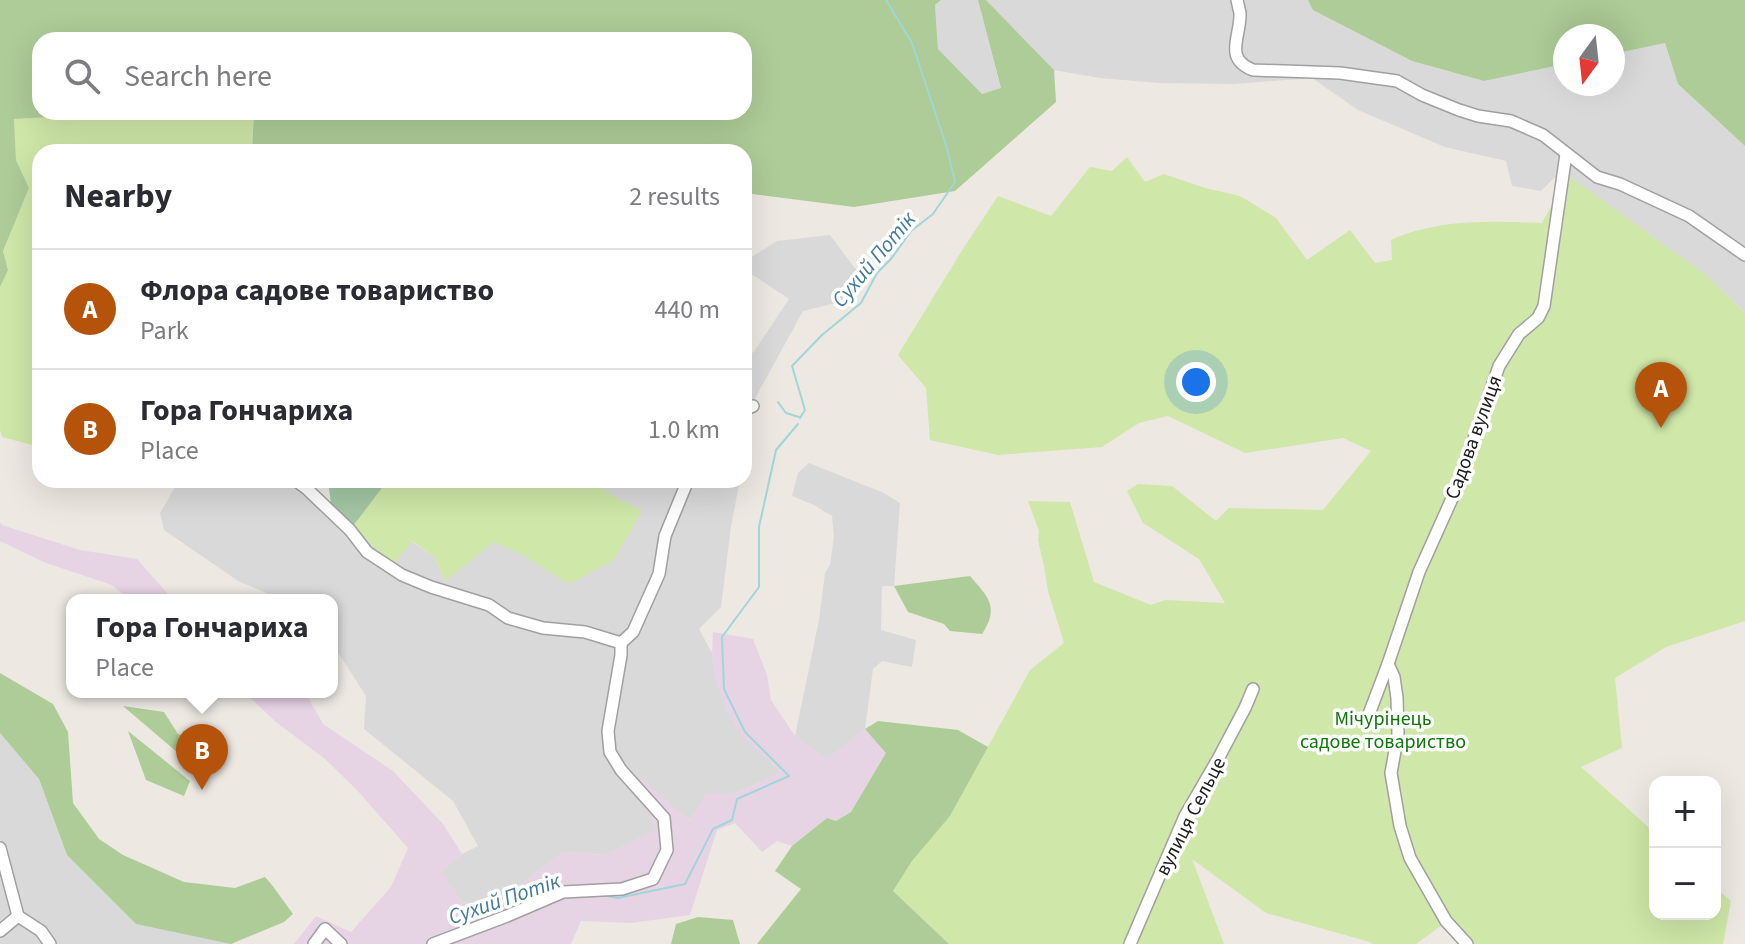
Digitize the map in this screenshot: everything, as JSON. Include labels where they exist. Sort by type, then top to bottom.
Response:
[{"type":"street","points":[[1237,0],[1240,13],[1235,54],[1242,66],[1253,70],[1340,73],[1397,81],[1459,110],[1511,121],[1543,135],[1597,177],[1620,184],[1689,216],[1745,255]]},
{"type":"street","name":"Садова вулиця","points":[[1366,722],[1419,572],[1459,483],[1499,366],[1519,334],[1538,318],[1544,306],[1566,154]]},
{"type":"street","points":[[306,488],[350,530],[367,552],[402,575],[489,605],[508,618],[543,628],[585,632],[621,643]]},
{"type":"street","points":[[433,944],[563,892],[622,889],[653,879],[667,850],[664,818],[621,770],[610,752],[608,731],[621,643],[633,632],[659,574],[665,536],[685,488]]},
{"type":"street","points":[[1388,664],[1394,677],[1397,698],[1398,734],[1391,773],[1400,826],[1410,858],[1446,921],[1467,944]]},
{"type":"street","name":"вулиця Сельце","points":[[1130,944],[1185,816],[1253,689]]},
{"type":"street","points":[[0,848],[18,916],[41,931],[50,944]]},
{"type":"street","points":[[0,931],[18,916]]},
{"type":"street","points":[[314,944],[325,929],[341,944]]},
{"type":"shaded area","points":[[941,0],[978,0],[1001,89],[982,94],[938,49],[935,5]]},
{"type":"shaded area","points":[[986,0],[1308,0],[1314,10],[1412,61],[1484,81],[1553,67],[1553,96],[1625,96],[1625,51],[1665,43],[1678,84],[1745,146],[1745,313],[1706,275],[1570,177],[1555,177],[1541,191],[1512,186],[1506,161],[1445,147],[1358,110],[1312,78],[1234,84],[1159,83],[1054,70]]},
{"type":"shaded area","points":[[830,235],[857,271],[857,288],[849,300],[803,311],[752,404],[752,352],[789,299],[752,274],[752,257],[777,241]]},
{"type":"shaded area","points":[[809,463],[884,493],[900,503],[894,586],[882,586],[881,630],[916,640],[912,667],[882,661],[873,669],[865,729],[827,760],[795,736],[834,536],[832,516],[792,496],[798,473]]},
{"type":"shaded area","points":[[174,488],[313,488],[394,564],[411,541],[435,557],[445,581],[494,541],[523,555],[641,512],[599,488],[738,488],[721,607],[699,629],[712,653],[716,680],[781,773],[735,793],[707,793],[690,820],[633,785],[658,829],[606,855],[563,852],[490,909],[462,902],[441,872],[462,854],[478,846],[453,801],[364,729],[366,696],[338,652],[338,594],[269,594],[238,581],[164,530],[160,513]]},
{"type":"shaded area","points":[[0,522],[80,550],[137,559],[168,594],[123,594],[112,585],[46,563],[0,541]]},
{"type":"shaded area","points":[[713,632],[753,639],[767,675],[771,700],[795,736],[827,759],[865,729],[887,752],[851,812],[836,821],[827,818],[792,846],[777,841],[762,852],[735,823],[717,830],[690,915],[631,923],[581,921],[571,944],[294,944],[316,916],[351,932],[391,887],[408,848],[325,759],[250,698],[307,698],[323,724],[393,771],[443,824],[462,854],[442,872],[462,902],[490,909],[563,852],[606,855],[657,829],[633,785],[641,778],[689,820],[707,793],[735,793],[781,773],[744,739],[726,710],[716,680]]},
{"type":"shaded area","points":[[0,733],[39,779],[67,855],[136,924],[234,944],[0,944]]},
{"type":"green space","points":[[0,0],[941,0],[935,5],[938,49],[982,94],[1001,88],[978,0],[986,0],[1054,70],[1056,102],[955,191],[854,207],[752,194],[752,144],[252,144],[254,120],[752,120],[752,32],[32,32],[32,118],[14,119],[16,160],[29,188],[3,251],[8,270],[0,287]]},
{"type":"green space","points":[[1308,0],[1745,0],[1745,146],[1678,84],[1665,43],[1625,51],[1625,24],[1553,24],[1553,67],[1484,81],[1412,61],[1313,10]]},
{"type":"green space","points":[[14,119],[254,120],[252,144],[32,144],[32,445],[2,437],[0,430],[0,287],[8,270],[3,251],[29,188],[16,160]]},
{"type":"green space","name":"Мічурінець садове товариство","points":[[1127,157],[1145,182],[1164,174],[1240,196],[1276,218],[1307,260],[1350,230],[1375,263],[1392,260],[1391,240],[1427,228],[1484,222],[1542,223],[1552,205],[1556,177],[1570,177],[1706,275],[1745,313],[1745,621],[1666,647],[1615,678],[1622,748],[1581,767],[1649,828],[1649,920],[1721,920],[1721,892],[1731,901],[1723,944],[1467,944],[1446,922],[1416,944],[1372,944],[1266,913],[1192,859],[1224,944],[949,944],[893,891],[912,861],[950,816],[1030,670],[1064,643],[1048,591],[1039,531],[1028,501],[1070,502],[1094,582],[1151,605],[1165,600],[1225,603],[1199,559],[1143,523],[1127,491],[1138,484],[1172,486],[1216,521],[1229,508],[1323,510],[1371,451],[1343,438],[1245,453],[1168,416],[1139,423],[1102,447],[998,455],[930,440],[926,388],[898,355],[998,196],[1051,216],[1090,167],[1112,171]]},
{"type":"green space","points":[[329,488],[382,488],[350,530],[332,512]]},
{"type":"green space","points":[[382,488],[599,488],[642,511],[614,560],[569,584],[523,555],[494,542],[445,581],[435,557],[412,541],[393,565],[353,526]]},
{"type":"green space","points":[[970,576],[990,603],[990,616],[982,634],[950,631],[944,624],[908,612],[894,586]]},
{"type":"green space","points":[[0,673],[53,704],[68,732],[73,803],[99,839],[123,855],[184,882],[235,888],[265,877],[293,914],[284,922],[231,944],[136,924],[67,855],[39,779],[0,733]]},
{"type":"green space","points":[[123,706],[164,712],[178,734],[195,740],[216,773],[198,770]]},
{"type":"green space","points":[[878,721],[958,730],[988,747],[950,816],[912,861],[893,891],[949,944],[757,944],[801,889],[775,871],[792,846],[827,818],[836,821],[851,812],[886,753],[865,729]]},
{"type":"green space","points":[[128,731],[190,781],[184,796],[146,780]]},
{"type":"green space","points":[[698,917],[733,920],[740,944],[671,944],[676,924]]},
{"type":"waterway","name":"Сухий Потік","points":[[800,418],[805,410],[792,366],[822,335],[861,303],[877,273],[911,231],[933,214],[955,182],[947,148],[912,43],[886,0]]},
{"type":"waterway","points":[[778,402],[786,413],[799,417]]},
{"type":"waterway","name":"Сухий Потік","points":[[600,895],[618,898],[685,884],[713,829],[732,820],[737,799],[789,776],[745,732],[724,689],[722,637],[759,587],[759,527],[776,450],[798,424]]},
{"type":"place","name":"Флора садове товариство","points":[[1661,428]]},
{"type":"place","name":"Гора Гончариха","points":[[202,790]]}]
